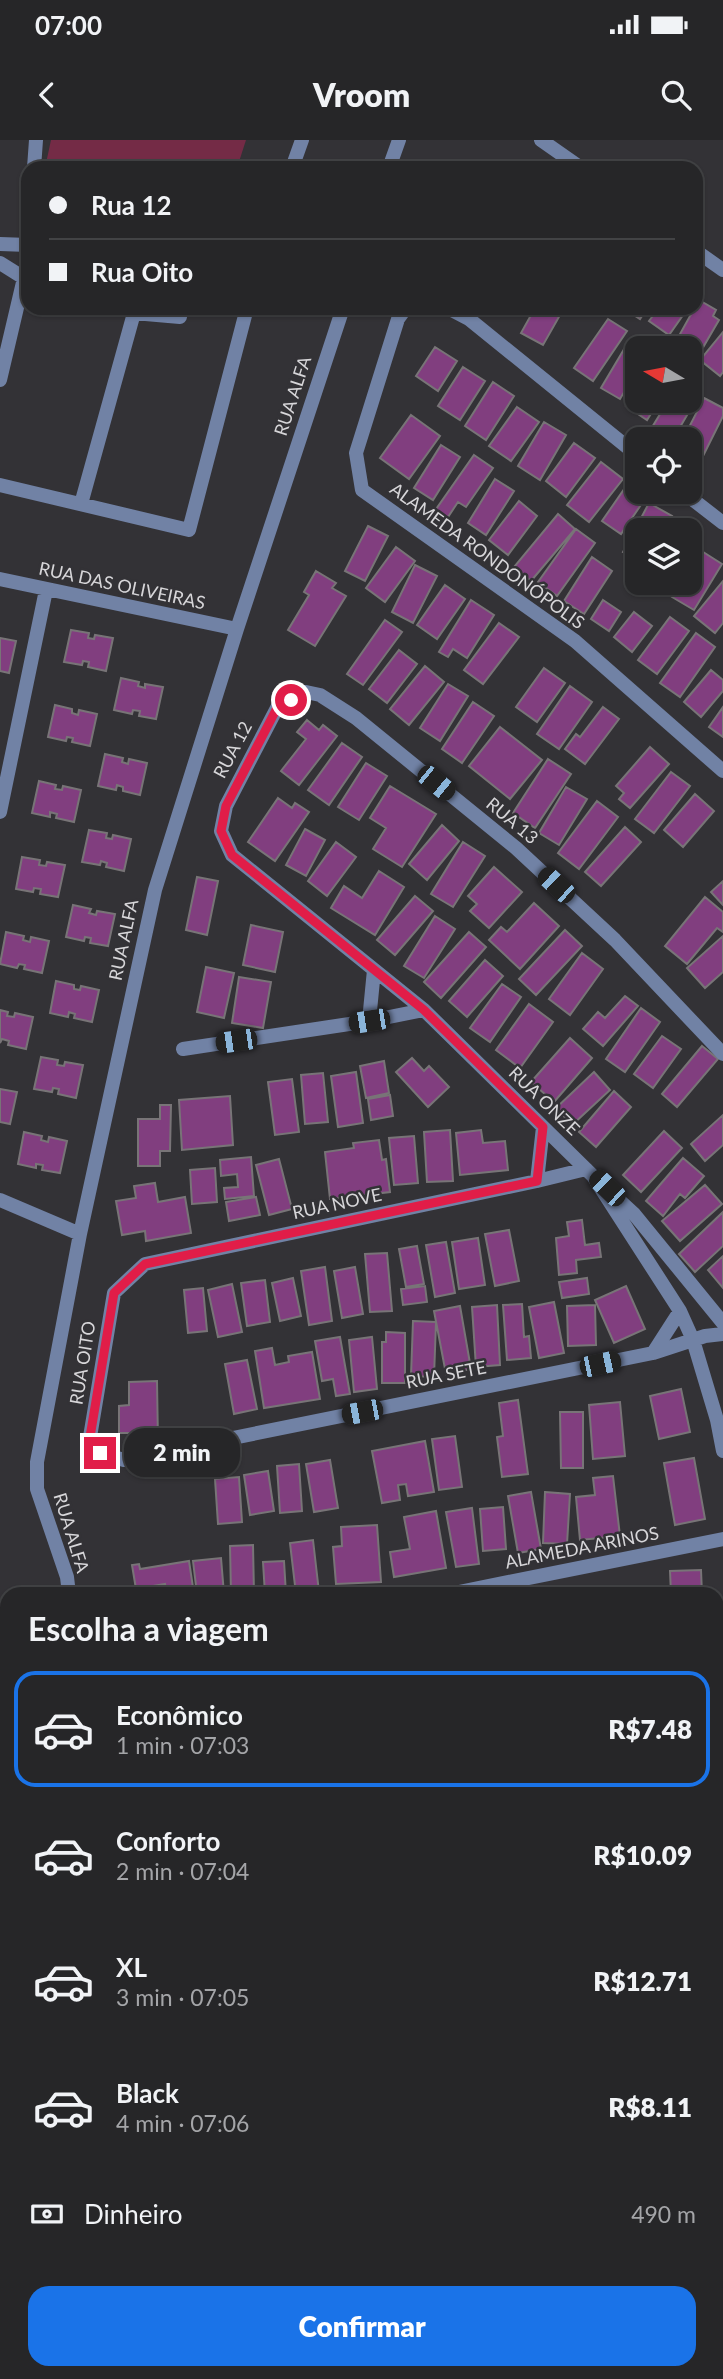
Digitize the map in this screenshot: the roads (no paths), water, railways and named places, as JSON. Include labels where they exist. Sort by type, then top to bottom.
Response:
[{"type":"street","points":[[34,161],[36,140]]},
{"type":"street","points":[[294,161],[302,140]]},
{"type":"street","points":[[392,161],[399,140]]},
{"type":"street","points":[[541,140],[571,161]]},
{"type":"street","points":[[0,243],[21,245]]},
{"type":"street","points":[[703,256],[723,271]]},
{"type":"street","points":[[0,263],[21,276]]},
{"type":"street","points":[[0,380],[21,291]]},
{"type":"street","points":[[81,504],[133,315]]},
{"type":"street","points":[[157,315],[180,317]]},
{"type":"street","points":[[0,485],[189,530],[245,315]]},
{"type":"street","name":"RUA ALFA","points":[[68,1587],[37,1489],[37,1462],[80,1234],[155,890],[237,629],[341,315]]},
{"type":"street","name":"ALAMEDA RONDONÓPOLIS","points":[[402,315],[356,453],[362,490],[575,641],[723,771]]},
{"type":"street","points":[[461,315],[625,445]]},
{"type":"street","points":[[698,504],[723,523]]},
{"type":"street","name":"RUA DAS OLIVEIRAS","points":[[0,579],[237,629]]},
{"type":"street","points":[[0,812],[46,590]]},
{"type":"street","name":"RUA 12","points":[[232,855],[221,831],[226,806],[277,708],[306,692],[320,695]]},
{"type":"street","name":"RUA 13","points":[[320,695],[356,718],[516,848],[615,940],[723,1054]]},
{"type":"street","name":"RUA ONZE","points":[[232,855],[424,1010],[589,1172],[680,1311],[693,1340],[720,1419],[723,1451]]},
{"type":"street","points":[[369,1021],[374,970]]},
{"type":"street","points":[[183,1049],[424,1010]]},
{"type":"street","points":[[537,1181],[543,1127]]},
{"type":"street","points":[[589,1172],[634,1214],[723,1323]]},
{"type":"street","name":"RUA NOVE","points":[[145,1264],[589,1172]]},
{"type":"street","points":[[0,1200],[80,1234]]},
{"type":"street","name":"RUA OITO","points":[[124,1460],[100,1453],[90,1437],[114,1293],[145,1264]]},
{"type":"street","points":[[653,1353],[680,1311]]},
{"type":"street","name":"RUA SETE","points":[[124,1460],[653,1353],[723,1334]]},
{"type":"street","name":"ALAMEDA ARINOS","points":[[484,1587],[723,1539]]}]
